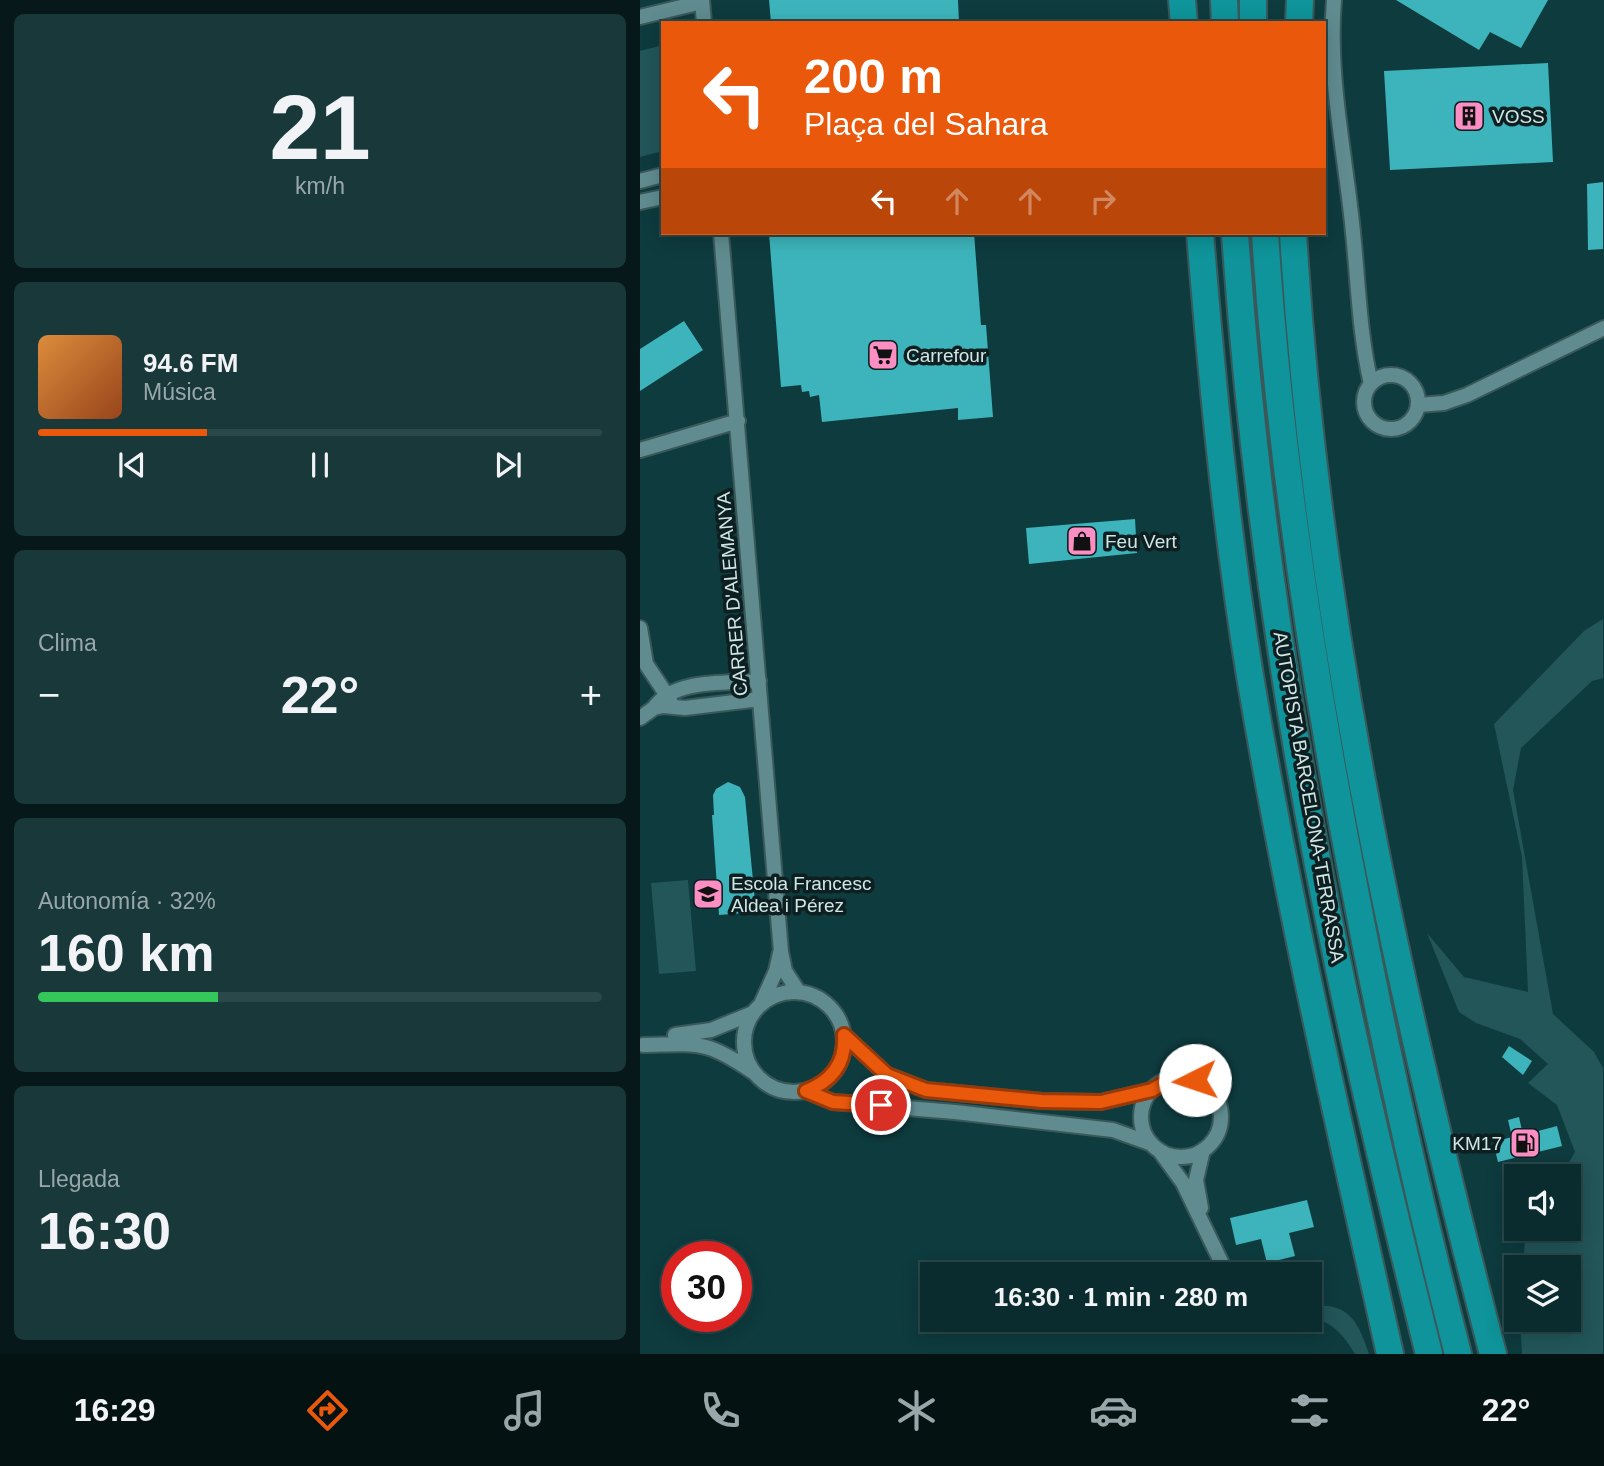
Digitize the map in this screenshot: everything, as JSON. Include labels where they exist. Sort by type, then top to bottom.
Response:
[{"type":"highway","points":[[1224,0],[1225,21]]},
{"type":"highway","points":[[1253,0],[1253,21]]},
{"type":"highway","points":[[1289,0],[1289,21]]},
{"type":"highway","points":[[1299,21],[1300,0]]},
{"type":"highway","points":[[1200,235],[1231,552],[1250,676],[1312,1002],[1390,1354]]},
{"type":"highway","name":"AUTOPISTA BARCELONA-TERRASSA","points":[[1235,235],[1247,382],[1261,499],[1289,696],[1312,829],[1369,1110],[1429,1354]]},
{"type":"highway","name":"AUTOPISTA BARCELONA-TERRASSA","points":[[1265,235],[1289,481],[1319,693],[1371,973],[1424,1216],[1458,1354]]},
{"type":"highway","points":[[1293,235],[1298,328],[1308,418],[1341,663],[1419,1059],[1492,1354]]},
{"type":"street","points":[[1334,0],[1332,37],[1336,91],[1351,215],[1362,347],[1371,384]]},
{"type":"street","points":[[640,17],[702,1],[704,21]]},
{"type":"street","points":[[640,181],[661,176]]},
{"type":"street","points":[[640,202],[661,197]]},
{"type":"street","name":"CARRER D'ALEMANYA","points":[[721,235],[781,952],[789,978],[798,991]]},
{"type":"street","points":[[1418,405],[1444,403],[1467,395],[1604,328]]},
{"type":"street","points":[[1388,375],[1404,378],[1417,393],[1418,405],[1415,416],[1403,427],[1382,428],[1371,420],[1365,408],[1365,394],[1371,384],[1388,375]]},
{"type":"street","points":[[640,450],[738,421]]},
{"type":"street","points":[[640,628],[646,664],[674,708]]},
{"type":"street","points":[[640,718],[654,708],[666,694],[696,687],[759,681]]},
{"type":"street","points":[[654,708],[760,699]]},
{"type":"street","name":"CARRER D'ALEMANYA","points":[[758,1007],[781,952]]},
{"type":"street","points":[[641,1043],[711,1030],[783,992],[798,991],[825,1002],[835,1012],[844,1035],[845,1046],[838,1067],[825,1082],[806,1091]]},
{"type":"street","points":[[756,1073],[748,1062],[744,1044],[747,1026],[758,1007]]},
{"type":"street","points":[[844,1035],[887,1075],[926,1090],[1088,1102],[1114,1101],[1152,1090],[1166,1080],[1181,1077],[1195,1080],[1213,1093],[1219,1106],[1221,1121],[1216,1135],[1203,1150],[1196,1180],[1204,1223]]},
{"type":"street","points":[[641,1043],[700,1044],[725,1053],[756,1073],[770,1086],[781,1090],[806,1091],[833,1102],[955,1112],[1113,1130],[1184,1157],[1203,1150]]},
{"type":"street","points":[[1152,1090],[1145,1101],[1142,1120],[1155,1147],[1183,1183],[1222,1262]]},
{"type":"shaded area","points":[[661,46],[661,152],[640,157],[640,51]]},
{"type":"shaded area","points":[[1603,619],[1603,678],[1592,681],[1521,748],[1513,790],[1553,1014],[1594,1052],[1603,1068],[1603,1354],[1522,1354],[1521,1332],[1581,1332],[1581,1255],[1524,1255],[1525,1241],[1581,1241],[1581,1164],[1568,1164],[1575,1152],[1557,1105],[1528,1083],[1548,1064],[1520,1039],[1476,1023],[1459,1012],[1427,933],[1464,977],[1528,992],[1522,857],[1494,724],[1584,631]]},
{"type":"shaded area","points":[[688,880],[696,971],[659,974],[651,883]]},
{"type":"shaded area","points":[[1322,1306],[1334,1307],[1350,1316],[1361,1332],[1369,1354],[1355,1354],[1337,1330],[1322,1321]]},
{"type":"building","points":[[769,0],[958,0],[959,21],[771,21]]},
{"type":"building","points":[[1396,0],[1548,0],[1521,48],[1490,32],[1479,50]]},
{"type":"building","name":"VOSS","points":[[1548,63],[1553,162],[1390,170],[1384,71]]},
{"type":"building","points":[[1603,182],[1603,249],[1588,250],[1587,184]]},
{"type":"building","name":"Carrefour","points":[[769,235],[974,235],[981,325],[986,325],[993,417],[958,420],[958,408],[822,422],[819,395],[810,397],[809,391],[802,392],[801,385],[781,387]]},
{"type":"building","points":[[684,321],[703,350],[640,391],[640,349]]},
{"type":"building","name":"Feu Vert","points":[[1135,519],[1137,553],[1029,564],[1026,528]]},
{"type":"building","points":[[728,782],[740,787],[745,797],[756,912],[719,915],[713,795],[716,789]]},
{"type":"building","points":[[1509,1046],[1532,1061],[1523,1075],[1502,1057]]},
{"type":"building","points":[[1519,1117],[1523,1135],[1557,1126],[1562,1146],[1498,1162],[1493,1142],[1512,1137],[1508,1120]]},
{"type":"building","points":[[1307,1200],[1314,1227],[1289,1233],[1295,1256],[1267,1262],[1261,1239],[1236,1245],[1230,1218]]},
{"type":"place","name":"VOSS","points":[[1469,116]]},
{"type":"place","name":"Carrefour","points":[[883,355]]},
{"type":"place","name":"Feu Vert","points":[[1082,541]]},
{"type":"place","name":"Escola Francesc Aldea i Pérez","points":[[708,894]]},
{"type":"place","name":"KM17","points":[[1525,1143]]},
{"type":"route","points":[[881,1105],[833,1102],[806,1091],[819,1086],[838,1067],[845,1046],[844,1035],[887,1075],[926,1090],[1042,1101],[1101,1102],[1152,1090],[1173,1078],[1195,1080]]}]
